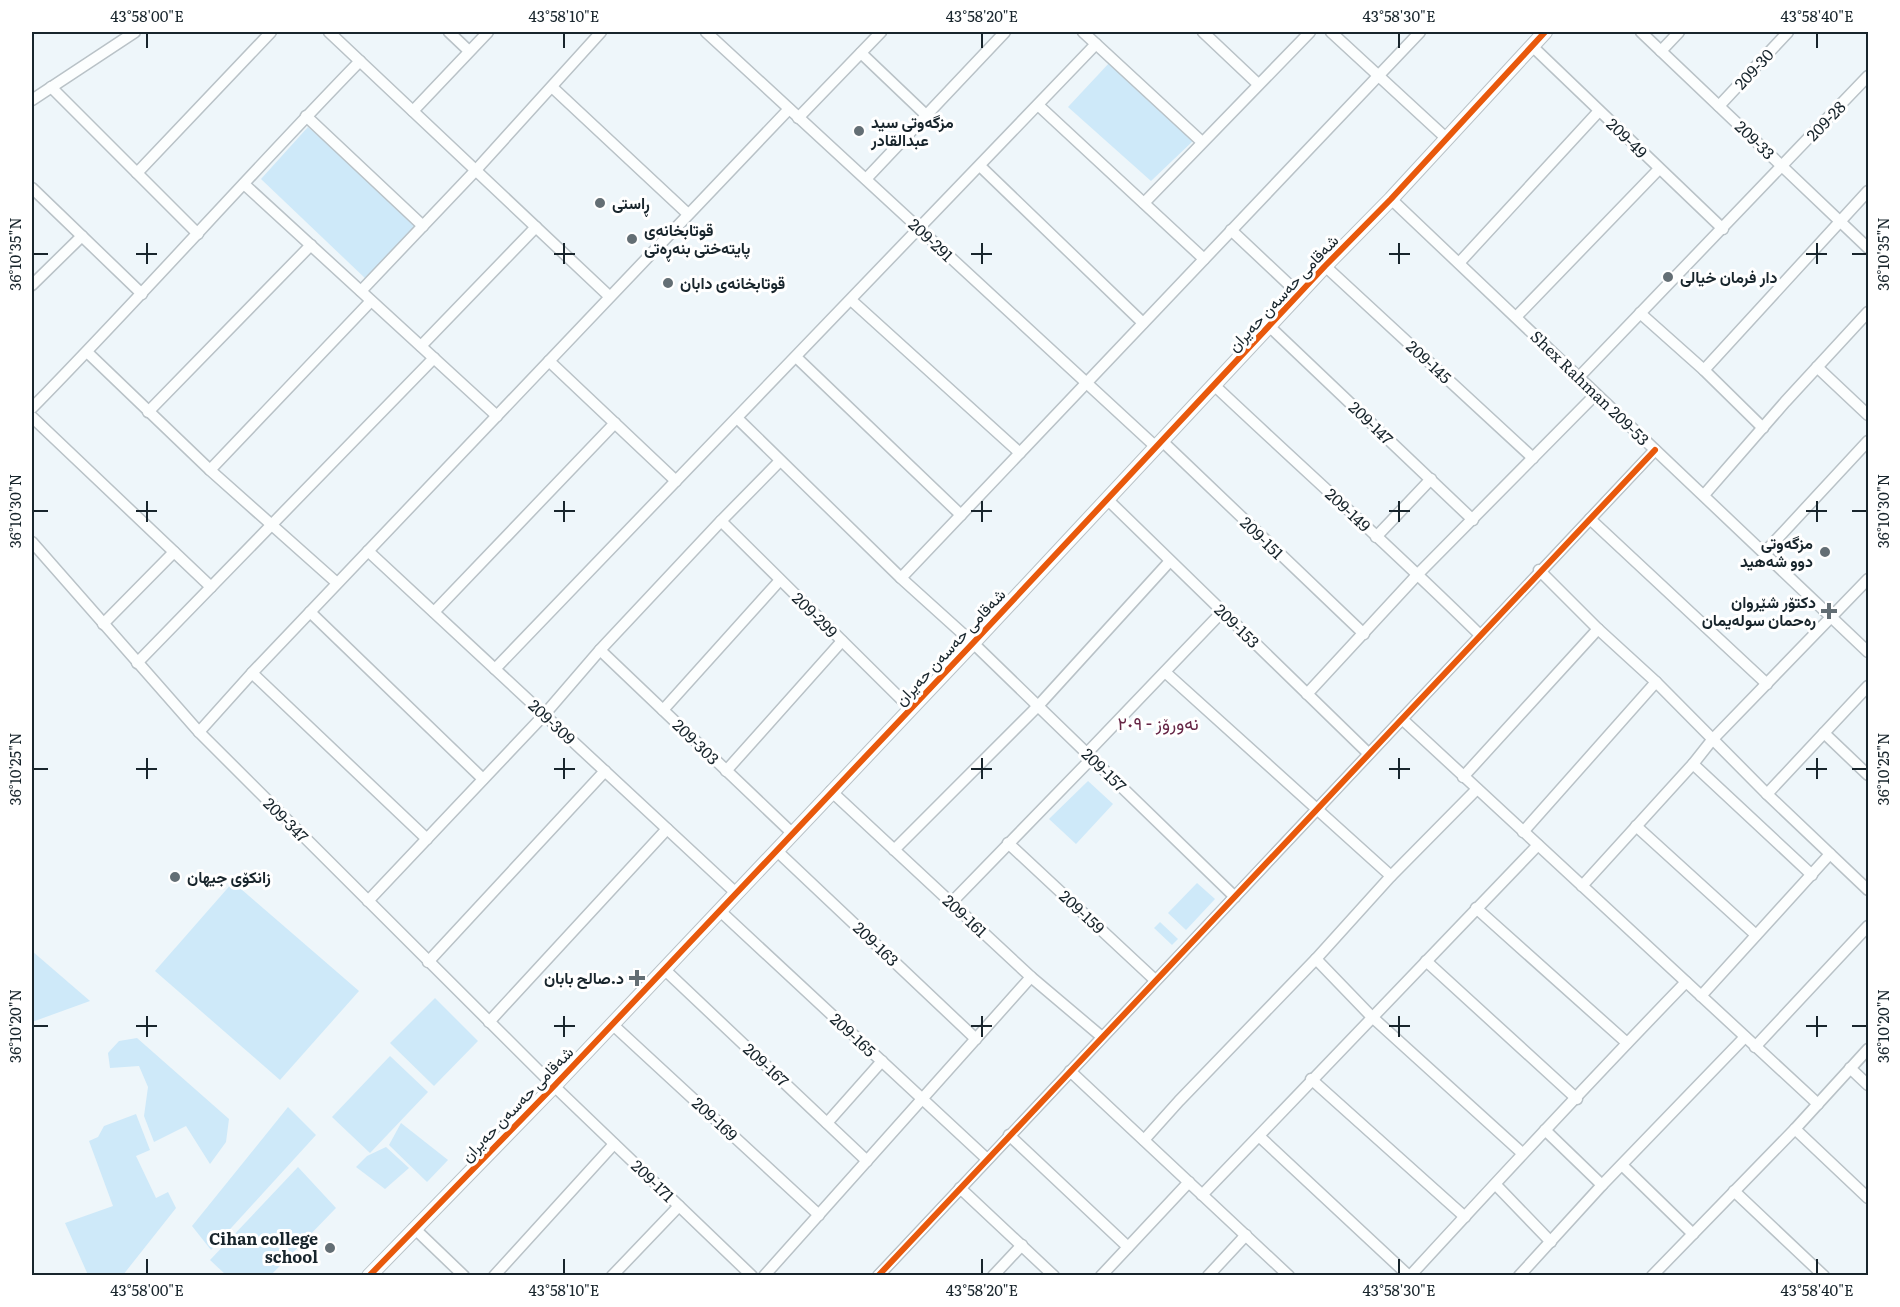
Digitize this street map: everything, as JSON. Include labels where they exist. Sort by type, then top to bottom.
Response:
[{"type":"street","points":[[32,100],[135,32]]},
{"type":"street","points":[[137,173],[271,32]]},
{"type":"street","points":[[329,32],[609,296]]},
{"type":"street","points":[[449,32],[469,51]]},
{"type":"street","points":[[413,111],[488,32]]},
{"type":"street","points":[[361,291],[602,32]]},
{"type":"street","name":"209-291","points":[[706,32],[1086,383],[1159,444]]},
{"type":"street","points":[[798,117],[881,32]]},
{"type":"street","points":[[866,179],[1005,32]]},
{"type":"street","points":[[1083,32],[1202,142]]},
{"type":"street","points":[[1203,32],[1258,84]]},
{"type":"street","points":[[1144,203],[1310,32]]},
{"type":"street","points":[[1331,32],[1446,138]]},
{"type":"street","points":[[901,578],[1420,32]]},
{"type":"street","name":"شەقامی حەسەن حەیران","points":[[369,1275],[554,1086],[1215,386],[1325,266],[1391,199],[1545,32]]},
{"type":"street","name":"209-33","points":[[1641,32],[1869,248]]},
{"type":"street","points":[[1661,51],[1679,32]]},
{"type":"street","name":"209-30","points":[[1719,106],[1788,32]]},
{"type":"street","points":[[495,669],[1096,44]]},
{"type":"street","name":"209-49","points":[[1532,46],[1723,229]]},
{"type":"street","points":[[861,53],[926,115]]},
{"type":"street","points":[[32,408],[360,61]]},
{"type":"street","name":"209-28","points":[[1579,377],[1869,76]]},
{"type":"street","points":[[51,87],[198,234]]},
{"type":"street","points":[[552,87],[688,214]]},
{"type":"street","points":[[1038,105],[1204,259]]},
{"type":"street","points":[[199,732],[337,583],[789,109]]},
{"type":"street","points":[[1459,263],[1599,111]]},
{"type":"street","points":[[306,116],[423,226]]},
{"type":"street","points":[[980,166],[1143,322]]},
{"type":"street","points":[[1516,317],[1659,169]]},
{"type":"street","points":[[244,184],[497,416]]},
{"type":"street","points":[[32,188],[142,294]]},
{"type":"street","points":[[1704,370],[1869,191]]},
{"type":"street","name":"Shex Rahman 209-53","points":[[1391,199],[1869,652]]},
{"type":"street","points":[[421,346],[536,227]]},
{"type":"street","points":[[1231,230],[1299,294]]},
{"type":"street","points":[[32,285],[82,236]]},
{"type":"street","points":[[148,412],[311,245]]},
{"type":"street","name":"209-145","points":[[1325,266],[1533,458]]},
{"type":"street","points":[[851,300],[1020,453]]},
{"type":"street","points":[[210,470],[371,301]]},
{"type":"street","points":[[1704,495],[1869,312]]},
{"type":"street","points":[[1640,313],[1704,370],[1762,428]]},
{"type":"street","name":"209-147","points":[[1269,326],[1473,520]]},
{"type":"street","points":[[87,352],[210,470],[337,583]]},
{"type":"street","points":[[796,357],[960,515]]},
{"type":"street","points":[[137,663],[434,358]]},
{"type":"street","points":[[549,361],[676,481]]},
{"type":"street","points":[[1817,367],[1869,414]]},
{"type":"street","name":"209-149","points":[[1215,386],[1418,574],[1480,635]]},
{"type":"street","points":[[1307,694],[1418,574],[1596,394]]},
{"type":"street","points":[[32,417],[211,587]]},
{"type":"street","name":"209-157","points":[[737,418],[1234,897]]},
{"type":"street","points":[[434,612],[615,423]]},
{"type":"street","points":[[1765,552],[1869,441]]},
{"type":"street","name":"209-151","points":[[1159,444],[1364,634]]},
{"type":"street","points":[[878,1275],[1316,807],[1402,719],[1539,570],[1655,450]]},
{"type":"street","points":[[368,902],[544,715],[600,650],[780,461]]},
{"type":"street","points":[[1376,537],[1431,479]]},
{"type":"street","name":"209-153","points":[[1107,499],[1368,753]]},
{"type":"street","points":[[1590,519],[1767,684]]},
{"type":"street","name":"209-299","points":[[721,521],[910,708]]},
{"type":"street","name":"209-347","points":[[32,542],[199,732],[554,1086]]},
{"type":"street","name":"209-309","points":[[368,551],[736,893]]},
{"type":"street","points":[[103,624],[174,552]]},
{"type":"street","points":[[894,850],[1038,706],[1170,561]]},
{"type":"street","points":[[1539,570],[1598,629],[1656,682],[1767,794],[1869,890]]},
{"type":"street","points":[[1582,886],[1712,740],[1869,579]]},
{"type":"street","points":[[663,710],[780,580]]},
{"type":"street","points":[[310,612],[483,779]]},
{"type":"street","points":[[951,903],[1222,612]]},
{"type":"street","points":[[1463,777],[1598,629]]},
{"type":"street","points":[[726,771],[842,641]]},
{"type":"street","name":"209-303","points":[[600,650],[792,833]]},
{"type":"street","points":[[1165,672],[1391,876]]},
{"type":"street","points":[[252,673],[427,839]]},
{"type":"street","points":[[1523,832],[1656,682]]},
{"type":"street","points":[[1767,794],[1869,686]]},
{"type":"street","points":[[1402,719],[1818,1104]]},
{"type":"street","points":[[1824,733],[1869,775]]},
{"type":"street","points":[[1693,764],[1812,875]]},
{"type":"street","points":[[429,962],[604,771]]},
{"type":"street","points":[[1144,1140],[1316,959],[1391,876],[1477,789]]},
{"type":"street","name":"209-161","points":[[831,791],[1031,977],[1102,1037]]},
{"type":"street","points":[[1636,826],[1756,935]]},
{"type":"street","points":[[489,1022],[667,829]]},
{"type":"street","name":"209-159","points":[[1008,843],[1155,980]]},
{"type":"street","points":[[1202,1195],[1260,1137],[1371,1016],[1538,845]]},
{"type":"street","name":"209-163","points":[[776,850],[976,1039]]},
{"type":"street","points":[[1701,996],[1830,854]]},
{"type":"street","points":[[1476,908],[1627,1043]]},
{"type":"street","name":"209-165","points":[[719,910],[987,1159]]},
{"type":"street","points":[[1755,1047],[1869,926]]},
{"type":"street","points":[[1316,959],[1371,1016],[1522,1154]]},
{"type":"street","points":[[1426,961],[1576,1099]]},
{"type":"street","name":"209-167","points":[[664,969],[867,1161]]},
{"type":"street","points":[[765,1275],[1031,977]]},
{"type":"street","points":[[1260,1137],[1409,1275],[1686,982]]},
{"type":"street","name":"209-169","points":[[612,1024],[819,1215]]},
{"type":"street","points":[[1519,1275],[1745,1037]]},
{"type":"street","points":[[1652,1275],[1795,1129],[1869,1049]]},
{"type":"street","points":[[827,1123],[882,1061]]},
{"type":"street","points":[[1850,1068],[1869,1085]]},
{"type":"street","points":[[1070,1071],[1289,1275]]},
{"type":"street","points":[[1311,1079],[1465,1217]]},
{"type":"street","name":"209-171","points":[[554,1086],[752,1275]]},
{"type":"street","points":[[1795,1129],[1869,1198]]},
{"type":"street","points":[[1545,1130],[1602,1185]]},
{"type":"street","points":[[1009,1136],[1128,1246]]},
{"type":"street","points":[[494,1275],[614,1144]]},
{"type":"street","points":[[1622,1165],[1693,1234]]},
{"type":"street","points":[[1101,1275],[1189,1182]]},
{"type":"street","points":[[1496,1185],[1551,1242]]},
{"type":"street","points":[[960,1188],[1054,1275]]},
{"type":"street","points":[[1734,1191],[1824,1275]]},
{"type":"street","points":[[613,1275],[679,1206]]},
{"type":"street","points":[[414,1228],[464,1275]]},
{"type":"street","points":[[1208,1275],[1246,1235]]},
{"type":"street","points":[[993,1275],[1022,1245]]},
{"type":"shaded area","points":[[1111,61],[1194,140],[1151,181],[1068,107]]},
{"type":"shaded area","points":[[308,127],[419,225],[367,280],[261,179]]},
{"type":"shaded area","points":[[1088,781],[1113,804],[1076,844],[1049,819]]},
{"type":"shaded area","points":[[233,882],[359,991],[280,1080],[155,971]]},
{"type":"shaded area","points":[[1197,883],[1215,899],[1186,930],[1168,913]]},
{"type":"shaded area","points":[[1160,922],[1178,939],[1172,945],[1154,928]]},
{"type":"shaded area","points":[[32,951],[90,1001],[32,1022]]},
{"type":"shaded area","points":[[435,998],[478,1041],[434,1086],[390,1043]]},
{"type":"shaded area","points":[[137,1038],[229,1119],[226,1142],[210,1164],[186,1126],[154,1142],[144,1116],[148,1087],[139,1066],[110,1068],[108,1053],[119,1041]]},
{"type":"shaded area","points":[[390,1056],[428,1092],[370,1153],[332,1117]]},
{"type":"shaded area","points":[[288,1107],[316,1135],[211,1250],[192,1226]]},
{"type":"shaded area","points":[[136,1114],[150,1150],[136,1156],[156,1198],[168,1192],[176,1208],[123,1275],[88,1275],[65,1223],[113,1206],[89,1141],[98,1137],[104,1126]]},
{"type":"shaded area","points":[[401,1123],[448,1160],[427,1182],[389,1145]]},
{"type":"shaded area","points":[[386,1147],[409,1168],[385,1189],[356,1167],[367,1156]]},
{"type":"shaded area","points":[[298,1167],[336,1208],[271,1275],[226,1275],[210,1260]]},
{"type":"cycle path","points":[[369,1276],[554,1086],[973,643],[1545,32]]},
{"type":"cycle path","points":[[878,1276],[1655,450]]},
{"type":"place","name":"مزگەوتی سید عبدالقادر","points":[[859,131]]},
{"type":"place","name":"ڕاستی","points":[[600,203]]},
{"type":"place","name":"قوتابخانەی پایتەختی بنەڕەتی","points":[[632,239]]},
{"type":"place","name":"دار فرمان خیالی","points":[[1668,277]]},
{"type":"place","name":"قوتابخانەی دابان","points":[[668,283]]},
{"type":"place","name":"مزگەوتی دوو شەهید","points":[[1825,552]]},
{"type":"place","name":"دکتۆر شێروان رەحمان سولەیمان","points":[[1829,611]]},
{"type":"place","name":"زانکۆی جیھان","points":[[175,877]]},
{"type":"place","name":"د.صالح بابان","points":[[637,978]]},
{"type":"place","name":"Cihan college school","points":[[330,1248]]},
{"type":"district","name":"نەورۆز - ٢٠٩","points":[[1158,724]]}]
